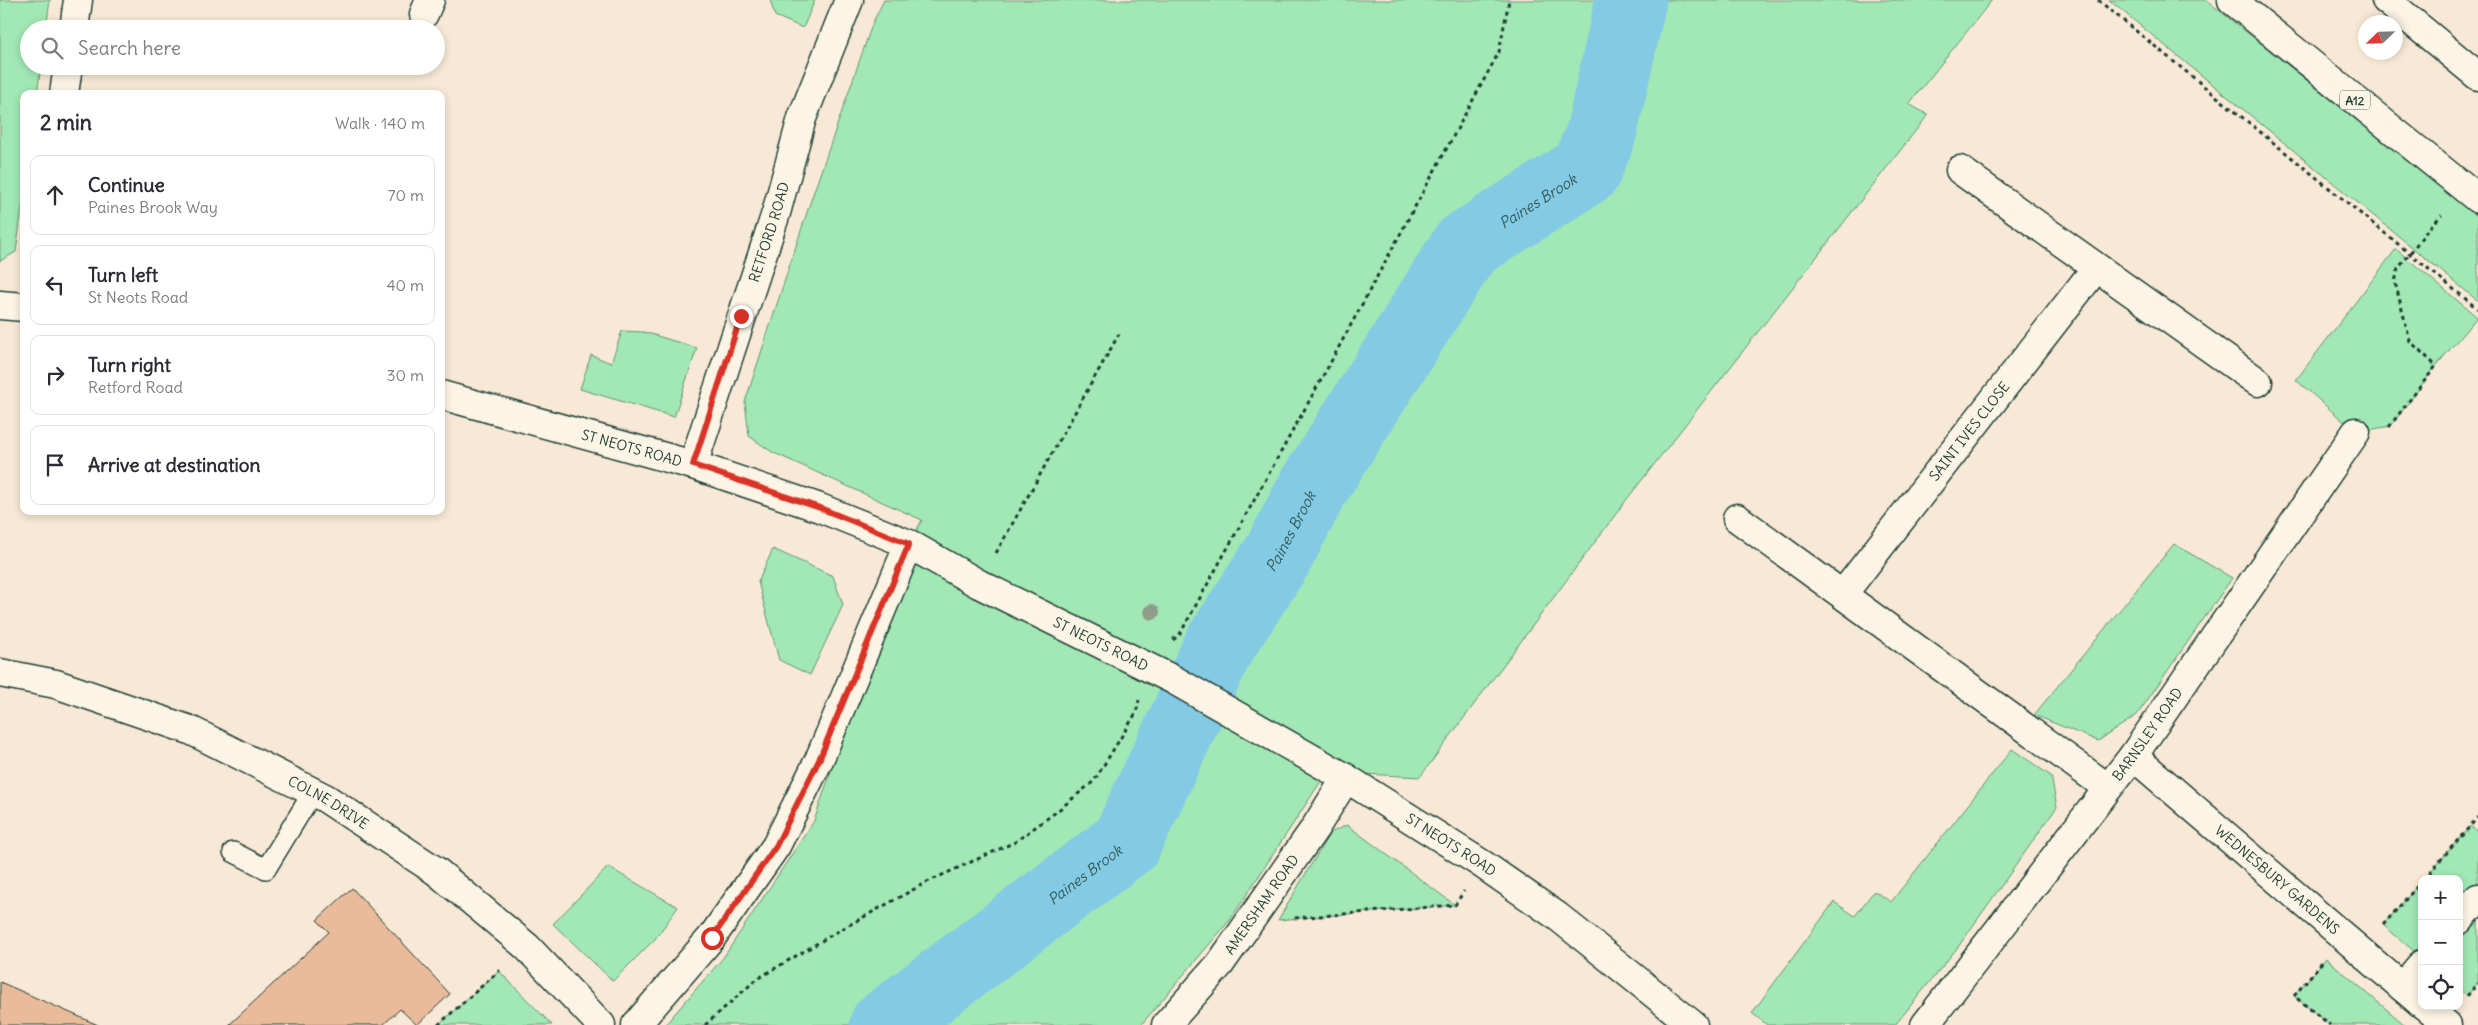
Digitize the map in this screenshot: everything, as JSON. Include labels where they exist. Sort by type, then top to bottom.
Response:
[{"type":"main road","points":[[75,20],[78,0]]},
{"type":"main road","name":"RETFORD ROAD","points":[[693,465],[776,213],[802,118],[849,0]]},
{"type":"main road","name":"A12","points":[[2232,0],[2472,195]]},
{"type":"main road","points":[[2386,0],[2478,76]]},
{"type":"main road","points":[[65,90],[67,75]]},
{"type":"main road","points":[[1960,170],[2258,382]]},
{"type":"main road","name":"SAINT IVES CLOSE","points":[[1843,594],[2096,268]]},
{"type":"main road","points":[[0,305],[20,307]]},
{"type":"main road","name":"ST NEOTS ROAD","points":[[445,396],[693,465],[820,508],[909,544],[979,584],[1174,680],[1346,778],[1482,864],[1557,916],[1693,1025]]},
{"type":"main road","name":"BARNSLEY ROAD","points":[[1925,1025],[2133,756],[2356,432]]},
{"type":"main road","points":[[1737,518],[2108,788]]},
{"type":"main road","points":[[636,1025],[712,938],[776,846],[819,760],[909,544]]},
{"type":"main road","name":"COLNE DRIVE","points":[[0,673],[56,684],[190,730],[313,792],[436,871],[527,947],[601,1025]]},
{"type":"main road","name":"WEDNESBURY GARDENS","points":[[2133,756],[2412,995]]},
{"type":"main road","name":"AMERSHAM ROAD","points":[[1166,1025],[1220,964],[1346,778]]},
{"type":"main road","points":[[2463,915],[2478,898]]},
{"type":"main road","points":[[2412,995],[2422,965]]},
{"type":"main road","points":[[2430,1010],[2447,1025]]},
{"type":"lane","points":[[234,852],[266,869],[313,792]]},
{"type":"path","points":[[1165,646],[1180,634],[1328,368],[1499,52],[1509,0]]},
{"type":"path","points":[[2098,0],[2411,252],[2478,309]]},
{"type":"path","points":[[2356,432],[2390,426],[2436,366],[2410,341],[2395,282],[2398,269],[2429,228],[2472,195]]},
{"type":"path","points":[[979,584],[1119,334]]},
{"type":"path","points":[[705,1025],[766,974],[927,882],[1015,842],[1056,812],[1094,781],[1136,713],[1140,696]]},
{"type":"path","points":[[2427,875],[2478,817]]},
{"type":"path","points":[[2330,1025],[2294,996],[2418,885]]},
{"type":"path","points":[[1250,922],[1455,905],[1458,899]]},
{"type":"path","points":[[438,1025],[527,947]]},
{"type":"path","points":[[2463,1000],[2478,983]]},
{"type":"green space","points":[[0,0],[50,0],[47,20],[20,20],[20,75],[40,75],[38,90],[20,90],[20,222],[16,252],[0,261]]},
{"type":"green space","points":[[770,0],[815,0],[803,28],[775,16]]},
{"type":"green space","points":[[884,0],[1992,0],[1909,104],[1928,115],[1627,499],[1420,777],[1327,772],[1230,920],[1141,1025],[665,1025],[723,958],[814,821],[909,544],[922,520],[772,452],[749,436],[745,402],[811,200],[873,22]]},
{"type":"green space","points":[[2109,0],[2206,0],[2459,201],[2478,217],[2478,301]]},
{"type":"green space","points":[[2396,249],[2477,317],[2436,366],[2391,426],[2356,432],[2296,380]]},
{"type":"green space","points":[[622,331],[644,332],[697,348],[674,417],[580,389],[591,355],[611,363]]},
{"type":"green space","points":[[2174,544],[2232,578],[2137,715],[2098,741],[2034,715]]},
{"type":"green space","points":[[773,549],[833,576],[843,605],[810,675],[779,660],[758,582]]},
{"type":"green space","points":[[2012,749],[2051,776],[2057,807],[1958,947],[1895,1025],[1767,1025],[1752,1013],[1834,902],[1855,916],[1874,891],[1891,902]]},
{"type":"green space","points":[[1347,825],[1455,905],[1278,920],[1330,833]]},
{"type":"green space","points":[[2470,826],[2478,832],[2478,983],[2467,996],[2463,992],[2463,875],[2427,875]]},
{"type":"green space","points":[[608,867],[678,907],[655,939],[613,981],[553,924]]},
{"type":"green space","points":[[2418,886],[2418,955],[2383,925]]},
{"type":"green space","points":[[2326,958],[2405,1025],[2330,1025],[2294,996]]},
{"type":"green space","points":[[499,971],[552,1025],[438,1025]]},
{"type":"building","points":[[352,888],[450,994],[417,1025],[400,1009],[383,1025],[229,1025],[329,932],[317,920]]},
{"type":"building","points":[[0,982],[98,1025],[0,1025]]},
{"type":"waterway","name":"Paines Brook","points":[[885,1025],[1126,843],[1219,646],[1277,557],[1313,488],[1466,246],[1586,170],[1601,134],[1631,0]]},
{"type":"route","points":[[712,938],[776,846],[819,760],[909,544],[820,508],[693,465],[741,316]]}]
